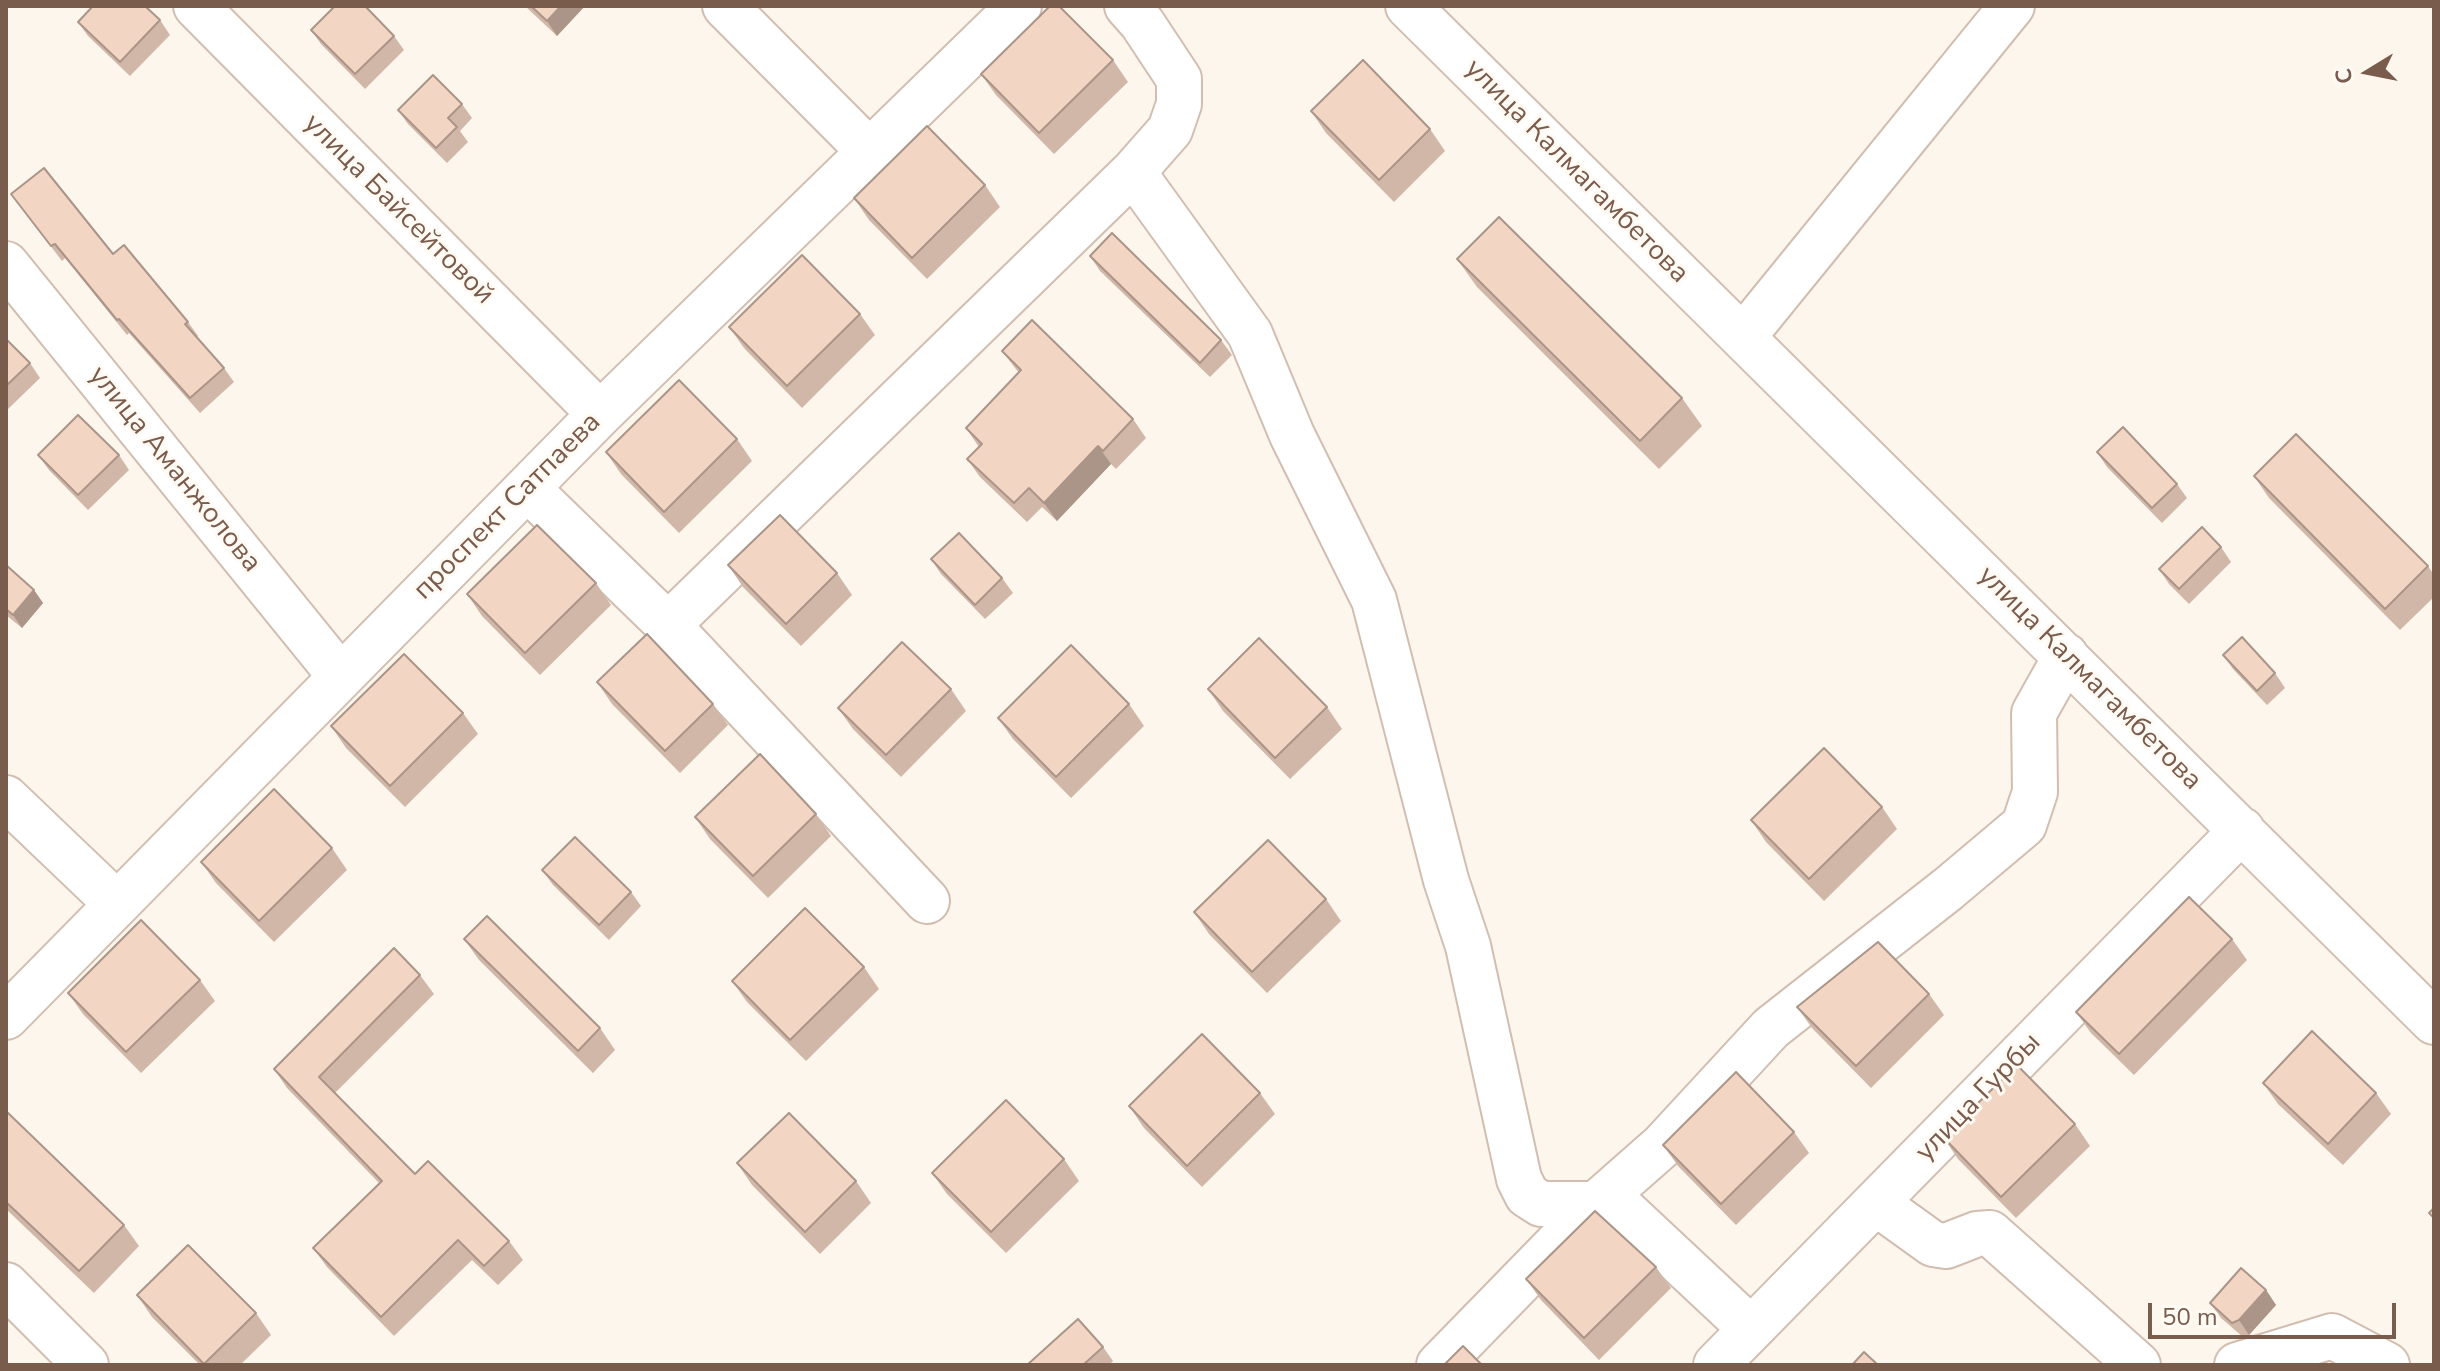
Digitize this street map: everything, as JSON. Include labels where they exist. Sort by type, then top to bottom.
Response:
[{"type":"street","name":"улица Байсейтовой","points":[[196,6],[600,414]]},
{"type":"street","points":[[725,6],[869,151]]},
{"type":"street","name":"проспект Сатпаева","points":[[6,1017],[600,414],[1019,6]]},
{"type":"street","points":[[668,625],[1133,172],[1170,130],[1179,104],[1179,79],[1127,6]]},
{"type":"street","name":"улица Калмагамбетова","points":[[1408,6],[2434,1022]]},
{"type":"street","points":[[1743,337],[2012,6]]},
{"type":"street","points":[[1133,172],[1250,334],[1292,435],[1374,600],[1442,864],[1468,946],[1519,1179],[1527,1195],[1541,1204],[1596,1204],[1626,1212],[1751,1329]]},
{"type":"street","name":"улица Аманжолова","points":[[6,264],[341,677]]},
{"type":"street","points":[[527,488],[668,625],[927,901]]},
{"type":"street","points":[[1439,1365],[1596,1204],[1663,1145],[1771,1028],[2024,825],[2035,792],[2034,713],[2066,656]]},
{"type":"street","points":[[6,798],[117,904]]},
{"type":"street","name":"улица Гурбы","points":[[1716,1365],[2242,830]]},
{"type":"street","points":[[1876,1203],[1933,1244],[1946,1246],[1977,1234],[1990,1233],[2138,1365]]},
{"type":"street","points":[[6,1285],[86,1365]]},
{"type":"street","points":[[2237,1365],[2332,1336],[2387,1365]]},
{"type":"building","points":[[93,6],[145,6],[160,20],[120,62],[78,22]]},
{"type":"building","points":[[335,6],[365,6],[394,36],[355,74],[311,30]]},
{"type":"building","points":[[531,6],[561,6],[547,21]]},
{"type":"building","points":[[1050,6],[1059,6],[1113,60],[1039,133],[981,74]]},
{"type":"building","points":[[1363,60],[1430,129],[1379,180],[1311,111]]},
{"type":"building","points":[[433,75],[462,104],[448,118],[457,127],[436,148],[398,110]]},
{"type":"building","points":[[927,126],[985,185],[912,258],[854,198]]},
{"type":"building","points":[[44,168],[113,254],[124,245],[188,322],[185,324],[224,368],[190,398],[117,320],[55,244],[51,246],[11,194]]},
{"type":"building","points":[[1499,217],[1682,398],[1640,441],[1457,259]]},
{"type":"building","points":[[1112,233],[1221,340],[1200,363],[1090,256]]},
{"type":"building","points":[[802,255],[860,314],[787,386],[729,327]]},
{"type":"building","points":[[1032,320],[1133,419],[1103,451],[1098,446],[1044,503],[1029,488],[1014,503],[967,459],[982,444],[966,428],[1021,370],[1002,351]]},
{"type":"building","points":[[6,339],[30,363],[6,386]]},
{"type":"building","points":[[679,380],[737,439],[664,512],[606,452]]},
{"type":"building","points":[[78,415],[119,455],[78,495],[38,455]]},
{"type":"building","points":[[2123,427],[2177,484],[2152,508],[2097,452]]},
{"type":"building","points":[[2296,434],[2428,566],[2385,609],[2254,476]]},
{"type":"building","points":[[780,515],[837,573],[786,624],[728,565]]},
{"type":"building","points":[[537,525],[596,583],[525,653],[467,594]]},
{"type":"building","points":[[2202,527],[2221,547],[2179,589],[2159,569]]},
{"type":"building","points":[[959,533],[1002,578],[975,605],[931,559]]},
{"type":"building","points":[[6,565],[34,590],[13,615],[6,609]]},
{"type":"building","points":[[647,634],[713,704],[665,751],[597,682]]},
{"type":"building","points":[[2242,637],[2275,673],[2257,691],[2223,655]]},
{"type":"building","points":[[1259,638],[1327,707],[1275,758],[1208,689]]},
{"type":"building","points":[[902,642],[951,689],[886,755],[838,708]]},
{"type":"building","points":[[1071,645],[1129,704],[1056,777],[998,718]]},
{"type":"building","points":[[404,654],[463,713],[390,786],[331,726]]},
{"type":"building","points":[[1824,748],[1882,807],[1809,879],[1751,820]]},
{"type":"building","points":[[760,754],[816,814],[753,876],[695,817]]},
{"type":"building","points":[[274,789],[332,848],[259,921],[201,862]]},
{"type":"building","points":[[575,837],[631,892],[599,925],[542,870]]},
{"type":"building","points":[[1268,840],[1326,899],[1252,972],[1194,912]]},
{"type":"building","points":[[2189,897],[2232,939],[2119,1054],[2076,1012]]},
{"type":"building","points":[[805,908],[864,967],[790,1040],[732,981]]},
{"type":"building","points":[[487,916],[600,1028],[578,1051],[464,939]]},
{"type":"building","points":[[141,920],[200,980],[126,1052],[68,993]]},
{"type":"building","points":[[1878,942],[1929,994],[1856,1066],[1797,1007]]},
{"type":"building","points":[[394,948],[420,975],[319,1077],[415,1174],[428,1161],[509,1241],[484,1266],[458,1240],[381,1317],[313,1248],[382,1181],[274,1069]]},
{"type":"building","points":[[2312,1031],[2376,1093],[2328,1144],[2263,1083]]},
{"type":"building","points":[[1202,1034],[1260,1093],[1187,1166],[1129,1106]]},
{"type":"building","points":[[2017,1065],[2075,1124],[2001,1197],[1943,1137]]},
{"type":"building","points":[[1736,1072],[1794,1132],[1721,1204],[1663,1145]]},
{"type":"building","points":[[1006,1100],[1064,1159],[991,1232],[932,1173]]},
{"type":"building","points":[[6,1111],[124,1225],[79,1271],[6,1202]]},
{"type":"building","points":[[789,1113],[856,1181],[805,1232],[737,1163]]},
{"type":"building","points":[[1595,1211],[1656,1267],[1584,1338],[1526,1279]]},
{"type":"building","points":[[188,1245],[256,1313],[204,1364],[137,1295]]},
{"type":"building","points":[[2241,1268],[2266,1290],[2239,1320],[2232,1323],[2210,1303]]},
{"type":"building","points":[[1078,1319],[1103,1347],[1083,1365],[1027,1365]]},
{"type":"building","points":[[1463,1346],[1482,1365],[1444,1365]]},
{"type":"building","points":[[1864,1352],[1878,1365],[1852,1365]]}]
